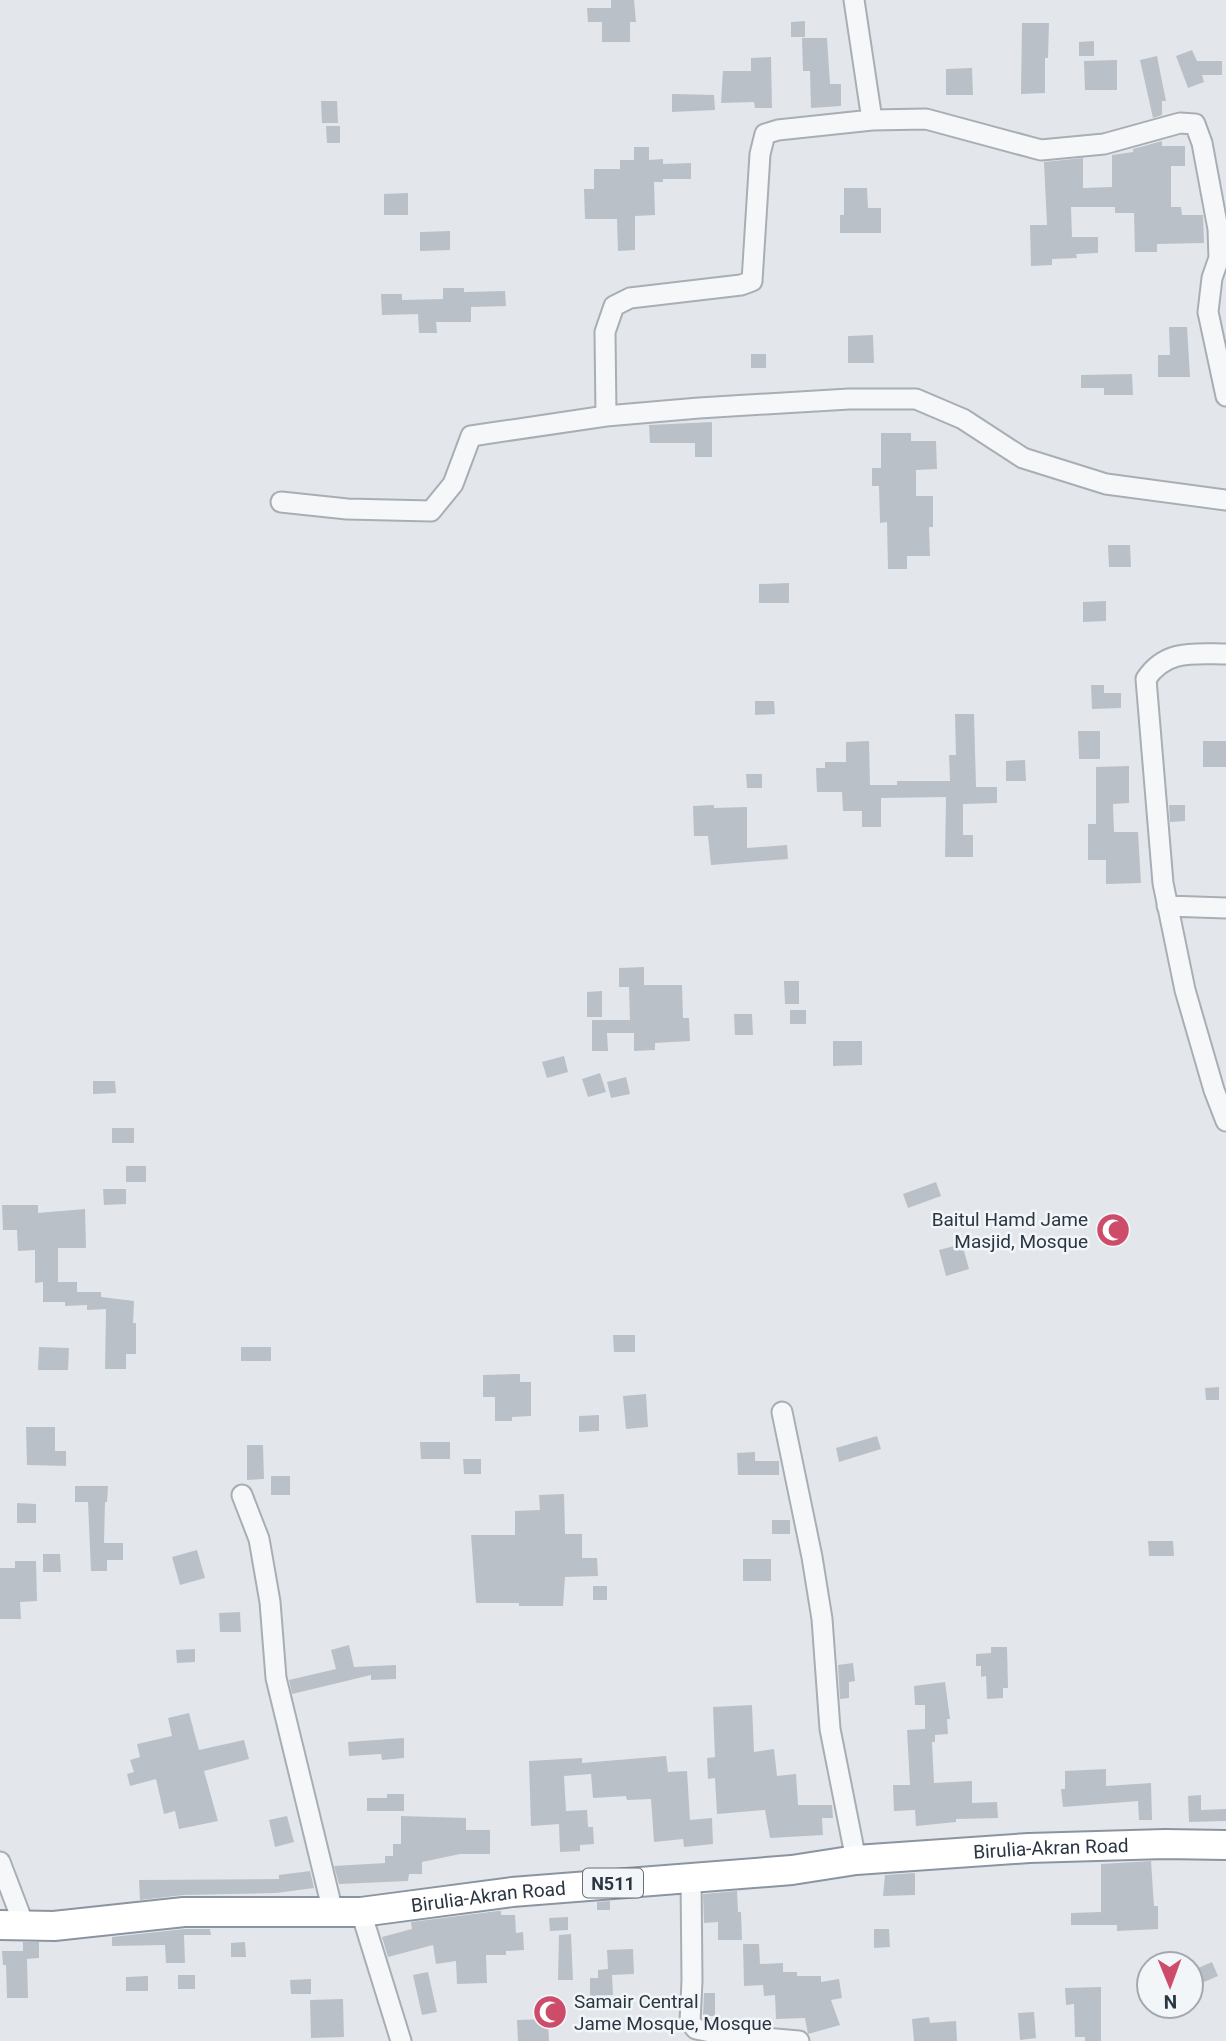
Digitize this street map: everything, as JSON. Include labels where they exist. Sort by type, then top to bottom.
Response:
[{"type":"highway","name":"Birulia-Akran Road","points":[[12,1925],[54,1926],[184,1912],[361,1912],[512,1892],[792,1870],[856,1860],[1029,1848],[1226,1845]]},
{"type":"street","points":[[854,0],[872,120]]},
{"type":"street","points":[[606,416],[605,332],[614,306],[630,298],[741,285],[752,281],[760,155],[765,134],[778,130],[872,120],[926,119],[1041,150],[1104,144],[1180,123],[1195,124],[1202,144],[1218,229],[1219,258],[1212,278],[1208,312],[1226,396]]},
{"type":"street","points":[[281,502],[347,509],[431,511],[453,484],[471,436],[606,416],[849,399],[916,399],[962,419],[1023,458],[1106,484],[1226,499]]},
{"type":"street","points":[[1226,654],[1178,655],[1154,666],[1146,679],[1167,906],[1185,990],[1214,1090],[1226,1121]]},
{"type":"street","points":[[1167,906],[1226,908]]},
{"type":"street","points":[[782,1412],[820,1607],[830,1729],[856,1860]]},
{"type":"street","points":[[242,1495],[259,1539],[270,1602],[276,1678],[333,1912]]},
{"type":"street","points":[[0,1862],[12,1925]]},
{"type":"street","points":[[691,1878],[690,2022],[696,2029],[722,2034],[799,2041]]},
{"type":"street","points":[[361,1912],[401,2041]]},
{"type":"building","points":[[611,0],[634,0],[636,22],[630,22],[630,42],[602,42],[602,22],[588,22],[587,8],[611,8]]},
{"type":"building","points":[[805,21],[805,37],[791,37],[791,22]]},
{"type":"building","points":[[1022,23],[1049,23],[1045,93],[1021,94]]},
{"type":"building","points":[[802,38],[827,38],[830,84],[841,84],[841,106],[811,108],[810,71],[803,71]]},
{"type":"building","points":[[1094,41],[1094,56],[1079,56],[1079,42]]},
{"type":"building","points":[[1192,50],[1197,61],[1222,61],[1222,75],[1202,75],[1204,82],[1188,88],[1176,56]]},
{"type":"building","points":[[1157,56],[1166,101],[1162,101],[1162,115],[1153,118],[1140,60]]},
{"type":"building","points":[[771,57],[772,108],[755,108],[754,102],[721,103],[723,71],[751,71],[751,58]]},
{"type":"building","points":[[1117,60],[1117,90],[1085,90],[1084,61]]},
{"type":"building","points":[[972,68],[973,95],[946,95],[946,69]]},
{"type":"building","points":[[672,94],[714,95],[715,110],[672,112]]},
{"type":"building","points":[[321,101],[337,101],[338,123],[322,123]]},
{"type":"building","points":[[326,126],[340,126],[340,143],[327,143]]},
{"type":"building","points":[[1162,141],[1162,146],[1185,146],[1185,166],[1171,166],[1171,207],[1181,207],[1182,215],[1203,215],[1204,243],[1157,244],[1157,252],[1135,252],[1134,213],[1115,213],[1115,207],[1071,207],[1072,237],[1098,237],[1098,253],[1076,254],[1077,258],[1052,259],[1052,265],[1031,266],[1030,225],[1047,225],[1044,162],[1083,158],[1083,188],[1112,187],[1112,155],[1133,152],[1133,149]]},
{"type":"building","points":[[634,147],[649,147],[649,160],[663,159],[663,164],[691,163],[691,179],[663,179],[663,182],[654,182],[655,215],[635,216],[635,250],[618,251],[617,219],[585,219],[584,189],[594,189],[594,169],[620,169],[620,160],[634,160]]},
{"type":"building","points":[[844,188],[867,188],[868,208],[881,208],[881,233],[840,233],[840,215],[844,215]]},
{"type":"building","points":[[408,193],[408,215],[384,215],[384,194]]},
{"type":"building","points":[[450,231],[450,250],[420,251],[420,232]]},
{"type":"building","points":[[443,288],[464,288],[464,292],[505,291],[506,306],[471,307],[471,322],[436,322],[437,333],[419,333],[418,314],[382,315],[381,294],[402,294],[402,300],[443,299]]},
{"type":"building","points":[[1169,327],[1187,327],[1190,377],[1158,377],[1158,355],[1170,355]]},
{"type":"building","points":[[873,335],[874,363],[848,363],[848,336]]},
{"type":"building","points":[[751,354],[766,354],[766,368],[751,368]]},
{"type":"building","points":[[1132,374],[1133,395],[1104,395],[1104,388],[1081,388],[1081,375]]},
{"type":"building","points":[[712,422],[712,457],[695,457],[695,443],[650,443],[649,425]]},
{"type":"building","points":[[881,433],[911,433],[911,441],[936,441],[937,469],[916,470],[916,496],[933,496],[933,527],[929,527],[930,556],[907,556],[907,569],[888,569],[887,522],[880,523],[879,486],[872,486],[872,468],[881,468]]},
{"type":"building","points":[[1108,545],[1130,545],[1131,567],[1109,567]]},
{"type":"building","points":[[789,583],[789,603],[759,603],[759,584]]},
{"type":"building","points":[[1106,601],[1106,621],[1083,622],[1083,602]]},
{"type":"building","points":[[1091,685],[1104,685],[1104,693],[1121,693],[1121,708],[1092,709]]},
{"type":"building","points":[[755,701],[774,701],[775,714],[755,715]]},
{"type":"building","points":[[955,714],[974,714],[976,787],[997,787],[997,803],[963,804],[963,835],[973,835],[973,857],[945,857],[946,797],[881,798],[881,827],[862,827],[862,811],[843,811],[842,792],[817,792],[816,768],[825,768],[825,762],[846,762],[846,742],[869,741],[870,785],[897,785],[897,781],[950,781],[949,755],[956,755]]},
{"type":"building","points":[[1078,731],[1100,731],[1100,759],[1079,759]]},
{"type":"building","points":[[1203,741],[1226,741],[1226,767],[1203,767]]},
{"type":"building","points":[[1025,760],[1026,781],[1006,781],[1006,761]]},
{"type":"building","points":[[1129,766],[1129,803],[1113,804],[1114,832],[1138,832],[1141,883],[1106,884],[1106,860],[1088,860],[1088,824],[1096,824],[1096,767]]},
{"type":"building","points":[[746,774],[762,774],[762,788],[747,788]]},
{"type":"building","points":[[714,805],[714,808],[747,807],[747,848],[787,845],[788,859],[711,865],[708,836],[694,836],[693,806]]},
{"type":"building","points":[[1169,805],[1185,805],[1185,821],[1170,822]]},
{"type":"building","points":[[644,967],[644,985],[682,985],[683,1018],[689,1018],[690,1041],[655,1043],[655,1050],[634,1051],[634,1033],[607,1033],[608,1051],[592,1051],[592,1020],[630,1020],[629,987],[619,987],[619,968]]},
{"type":"building","points":[[784,981],[799,981],[799,1004],[785,1004]]},
{"type":"building","points":[[602,991],[602,1017],[587,1017],[587,992]]},
{"type":"building","points":[[790,1010],[806,1010],[806,1024],[790,1024]]},
{"type":"building","points":[[734,1014],[752,1014],[753,1035],[735,1035]]},
{"type":"building","points":[[833,1041],[862,1041],[862,1065],[833,1066]]},
{"type":"building","points":[[564,1056],[568,1072],[547,1078],[542,1062]]},
{"type":"building","points":[[600,1073],[606,1092],[588,1097],[582,1079]]},
{"type":"building","points":[[626,1077],[630,1094],[611,1098],[607,1082]]},
{"type":"building","points":[[93,1081],[115,1081],[116,1093],[93,1094]]},
{"type":"building","points":[[112,1128],[134,1128],[134,1143],[112,1143]]},
{"type":"building","points":[[126,1166],[146,1166],[146,1182],[126,1182]]},
{"type":"building","points":[[936,1182],[941,1196],[908,1208],[903,1194]]},
{"type":"building","points":[[103,1189],[126,1189],[126,1204],[104,1205]]},
{"type":"building","points":[[2,1205],[38,1205],[38,1213],[85,1209],[86,1248],[58,1248],[58,1282],[77,1282],[77,1292],[101,1292],[101,1297],[134,1301],[136,1354],[126,1354],[126,1369],[105,1369],[106,1309],[87,1310],[87,1305],[65,1306],[65,1302],[43,1302],[43,1282],[35,1283],[35,1250],[18,1251],[17,1230],[3,1230]]},
{"type":"building","points":[[962,1244],[969,1269],[946,1276],[939,1250]]},
{"type":"building","points":[[613,1335],[635,1335],[635,1352],[614,1352]]},
{"type":"building","points":[[39,1347],[69,1348],[68,1370],[38,1370]]},
{"type":"building","points":[[241,1347],[271,1347],[271,1361],[241,1361]]},
{"type":"building","points":[[520,1374],[520,1382],[531,1382],[531,1416],[512,1417],[512,1421],[495,1421],[495,1397],[483,1397],[483,1375]]},
{"type":"building","points":[[1219,1387],[1219,1400],[1206,1400],[1205,1388]]},
{"type":"building","points":[[646,1394],[648,1427],[626,1429],[623,1396]]},
{"type":"building","points":[[599,1415],[599,1431],[579,1432],[579,1416]]},
{"type":"building","points":[[26,1427],[55,1427],[55,1451],[66,1451],[66,1466],[27,1465]]},
{"type":"building","points":[[877,1436],[881,1449],[839,1462],[836,1448]]},
{"type":"building","points":[[420,1442],[450,1442],[450,1459],[421,1459]]},
{"type":"building","points":[[247,1445],[263,1445],[264,1479],[247,1480]]},
{"type":"building","points":[[755,1452],[755,1461],[779,1461],[779,1475],[738,1475],[737,1453]]},
{"type":"building","points":[[463,1459],[481,1459],[481,1474],[464,1474]]},
{"type":"building","points":[[271,1476],[290,1476],[290,1495],[271,1495]]},
{"type":"building","points":[[75,1486],[108,1486],[104,1543],[123,1543],[123,1560],[107,1560],[107,1571],[91,1571],[88,1502],[75,1502]]},
{"type":"building","points":[[564,1494],[565,1534],[582,1534],[582,1558],[597,1558],[598,1576],[565,1577],[563,1606],[476,1603],[471,1535],[515,1535],[515,1511],[540,1510],[539,1495]]},
{"type":"building","points":[[17,1503],[36,1504],[36,1523],[17,1523]]},
{"type":"building","points":[[772,1520],[790,1520],[790,1534],[772,1534]]},
{"type":"building","points":[[1148,1541],[1173,1541],[1174,1556],[1149,1556]]},
{"type":"building","points":[[197,1550],[205,1578],[180,1585],[172,1557]]},
{"type":"building","points":[[43,1554],[60,1554],[61,1572],[43,1572]]},
{"type":"building","points":[[743,1559],[771,1559],[771,1581],[743,1581]]},
{"type":"building","points":[[15,1561],[36,1561],[37,1601],[20,1602],[21,1619],[0,1619],[0,1568],[15,1568]]},
{"type":"building","points":[[593,1586],[607,1586],[607,1600],[593,1600]]},
{"type":"building","points":[[240,1612],[241,1632],[220,1632],[219,1613]]},
{"type":"building","points":[[349,1645],[354,1667],[396,1665],[396,1679],[371,1680],[371,1675],[292,1694],[289,1680],[336,1669],[331,1650]]},
{"type":"building","points":[[991,1647],[1007,1647],[1008,1688],[1003,1688],[1003,1698],[987,1699],[986,1676],[981,1677],[981,1666],[976,1666],[976,1654],[991,1653]]},
{"type":"building","points":[[195,1649],[195,1662],[177,1663],[176,1650]]},
{"type":"building","points":[[853,1663],[855,1681],[849,1682],[849,1698],[840,1699],[838,1665]]},
{"type":"building","points":[[945,1682],[950,1719],[947,1719],[948,1734],[935,1735],[935,1742],[932,1742],[934,1783],[972,1781],[972,1803],[997,1802],[998,1818],[956,1819],[956,1822],[916,1826],[915,1810],[894,1811],[893,1785],[910,1785],[907,1730],[925,1729],[925,1705],[915,1705],[914,1686]]},
{"type":"building","points":[[752,1705],[754,1752],[774,1749],[777,1776],[796,1774],[798,1805],[832,1805],[833,1818],[822,1818],[823,1835],[770,1838],[765,1810],[717,1814],[715,1778],[708,1779],[707,1758],[715,1757],[713,1707]]},
{"type":"building","points":[[189,1713],[199,1750],[244,1740],[249,1759],[204,1771],[218,1821],[179,1829],[175,1811],[164,1814],[156,1779],[130,1786],[127,1774],[134,1772],[130,1760],[140,1757],[137,1744],[172,1736],[168,1718]]},
{"type":"building","points":[[404,1738],[404,1758],[382,1760],[381,1754],[349,1756],[348,1742]]},
{"type":"building","points":[[666,1756],[668,1772],[687,1771],[690,1820],[712,1818],[713,1844],[684,1847],[683,1839],[654,1842],[651,1799],[627,1800],[626,1796],[593,1798],[591,1774],[564,1776],[566,1811],[587,1810],[588,1827],[593,1827],[594,1844],[580,1845],[580,1851],[560,1852],[559,1824],[531,1826],[529,1761],[582,1758],[582,1763]]},
{"type":"building","points":[[1106,1769],[1106,1786],[1151,1783],[1152,1820],[1139,1820],[1138,1801],[1063,1807],[1061,1789],[1065,1789],[1065,1771]]},
{"type":"building","points":[[387,1794],[404,1794],[404,1811],[367,1811],[367,1798],[387,1798]]},
{"type":"building","points":[[1201,1795],[1201,1810],[1226,1809],[1226,1821],[1189,1822],[1188,1796]]},
{"type":"building","points":[[287,1816],[294,1842],[275,1847],[269,1820]]},
{"type":"building","points":[[401,1816],[466,1818],[466,1830],[490,1830],[490,1854],[460,1854],[422,1862],[422,1874],[409,1874],[408,1881],[339,1884],[334,1866],[385,1863],[385,1856],[393,1856],[393,1844],[401,1844]]},
{"type":"building","points":[[1151,1861],[1154,1906],[1158,1906],[1158,1929],[1117,1931],[1117,1925],[1071,1925],[1071,1913],[1101,1912],[1101,1864]]},
{"type":"building","points":[[310,1871],[314,1888],[276,1893],[184,1895],[140,1900],[139,1880],[279,1879],[279,1875]]},
{"type":"building","points":[[915,1873],[915,1895],[883,1896],[885,1875]]},
{"type":"building","points":[[737,1891],[742,1940],[718,1940],[718,1922],[704,1923],[703,1894]]},
{"type":"building","points":[[610,1901],[610,1910],[597,1910],[597,1902]]},
{"type":"building","points":[[501,1911],[501,1915],[515,1915],[516,1933],[523,1932],[524,1950],[506,1951],[506,1955],[486,1955],[487,1983],[457,1984],[456,1961],[436,1964],[433,1945],[388,1957],[382,1937],[412,1929],[411,1922]]},
{"type":"building","points":[[568,1917],[568,1930],[550,1931],[549,1918]]},
{"type":"building","points":[[210,1929],[211,1935],[184,1935],[185,1963],[166,1963],[165,1945],[112,1946],[112,1937]]},
{"type":"building","points":[[874,1929],[889,1929],[890,1947],[874,1948]]},
{"type":"building","points":[[571,1934],[573,1980],[558,1980],[559,1935]]},
{"type":"building","points":[[23,1942],[39,1942],[39,1958],[27,1959],[28,1998],[7,1998],[6,1965],[3,1965],[2,1951],[23,1951]]},
{"type":"building","points":[[245,1942],[246,1957],[231,1957],[231,1943]]},
{"type":"building","points":[[743,1944],[759,1944],[760,1964],[783,1963],[783,1972],[797,1972],[797,1976],[821,1976],[821,1982],[839,1979],[842,1998],[831,2000],[840,2025],[808,2034],[805,2018],[776,2019],[775,1995],[764,1996],[763,1985],[744,1986]]},
{"type":"building","points":[[633,1949],[634,1974],[612,1975],[613,1995],[590,1996],[590,1978],[598,1978],[598,1970],[608,1969],[607,1950]]},
{"type":"building","points":[[1212,1962],[1218,1976],[1205,1982],[1205,1965]]},
{"type":"building","points":[[428,1972],[437,2012],[422,2015],[413,1975]]},
{"type":"building","points":[[178,1975],[195,1975],[195,1989],[178,1989]]},
{"type":"building","points":[[148,1976],[148,1991],[126,1991],[126,1977]]},
{"type":"building","points":[[311,1979],[311,1994],[291,1994],[290,1980]]},
{"type":"building","points":[[1101,1987],[1101,2041],[1085,2041],[1085,2037],[1075,2037],[1074,2004],[1066,2005],[1065,1988]]},
{"type":"building","points":[[704,1993],[715,1993],[715,2016],[703,2016]]},
{"type":"building","points":[[343,1999],[344,2037],[311,2038],[310,2000]]},
{"type":"building","points":[[1034,2012],[1036,2038],[1020,2040],[1018,2013]]},
{"type":"building","points":[[929,2017],[930,2023],[956,2021],[957,2041],[914,2041],[912,2019]]},
{"type":"building","points":[[548,2019],[549,2041],[518,2041],[517,2020]]},
{"type":"place","name":"Baitul Hamd Jame Masjid, Mosque","points":[[1113,1230]]},
{"type":"place","name":"Samair Central Jame Mosque, Mosque","points":[[550,2012]]}]
